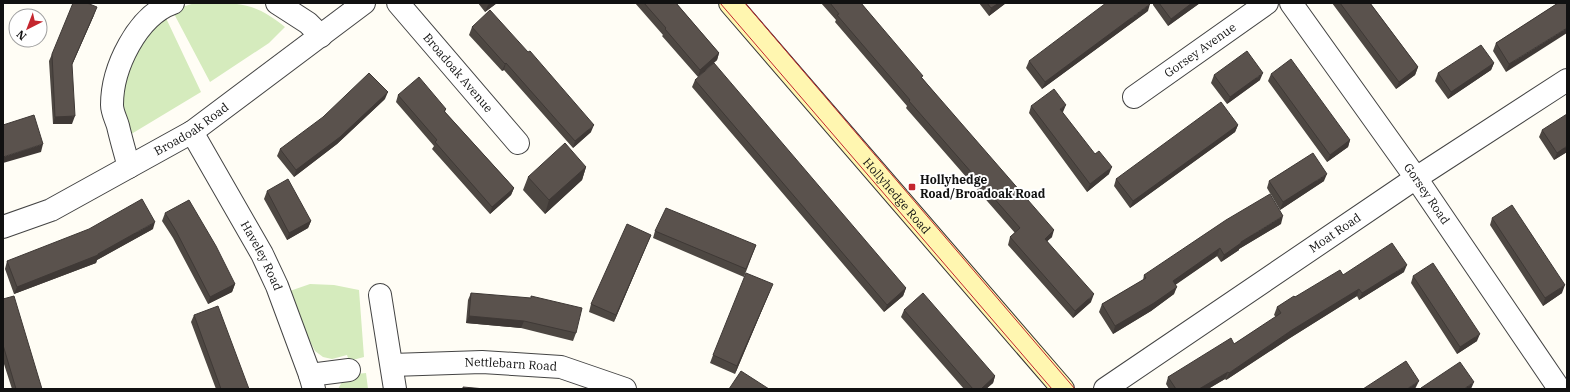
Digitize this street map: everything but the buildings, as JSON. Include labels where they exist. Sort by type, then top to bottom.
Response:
[{"type":"street","points":[[277,3],[308,22],[321,36]]},
{"type":"street","name":"Broadoak Road","points":[[3,227],[51,210],[192,132],[364,3]]},
{"type":"street","name":"Broadoak Avenue","points":[[398,3],[518,143]]},
{"type":"street","name":"Hollyhedge Road","points":[[730,3],[1063,389]]},
{"type":"street","name":"Gorsey Avenue","points":[[1134,97],[1267,3]]},
{"type":"street","name":"Gorsey Road","points":[[1291,3],[1416,178],[1560,386]]},
{"type":"street","points":[[129,167],[112,107],[114,83],[119,65],[129,46],[146,20],[167,4]]},
{"type":"street","name":"Moat Road","points":[[1105,389],[1416,178],[1567,80]]},
{"type":"street","name":"Haveley Road","points":[[192,132],[262,254],[277,286],[312,382]]},
{"type":"street","points":[[380,295],[395,389]]},
{"type":"street","name":"Nettlebarn Road","points":[[392,366],[482,362],[562,367],[625,389]]},
{"type":"street","points":[[312,382],[349,370]]},
{"type":"green space","points":[[195,3],[233,3],[243,5],[263,12],[285,27],[269,43],[210,82],[172,10]]},
{"type":"green space","points":[[165,16],[201,92],[128,136],[119,85],[123,67]]},
{"type":"green space","points":[[310,284],[334,285],[359,290],[364,357],[349,361],[347,355],[332,359],[323,357],[315,351],[287,292]]},
{"type":"green space","points":[[366,373],[368,389],[338,389],[346,375]]},
{"type":"tram line","points":[[720,3],[1052,389]]},
{"type":"tram line","points":[[745,3],[1075,389]]},
{"type":"place","name":"Hollyhedge Road/Broadoak Road","points":[[912,187]]}]
